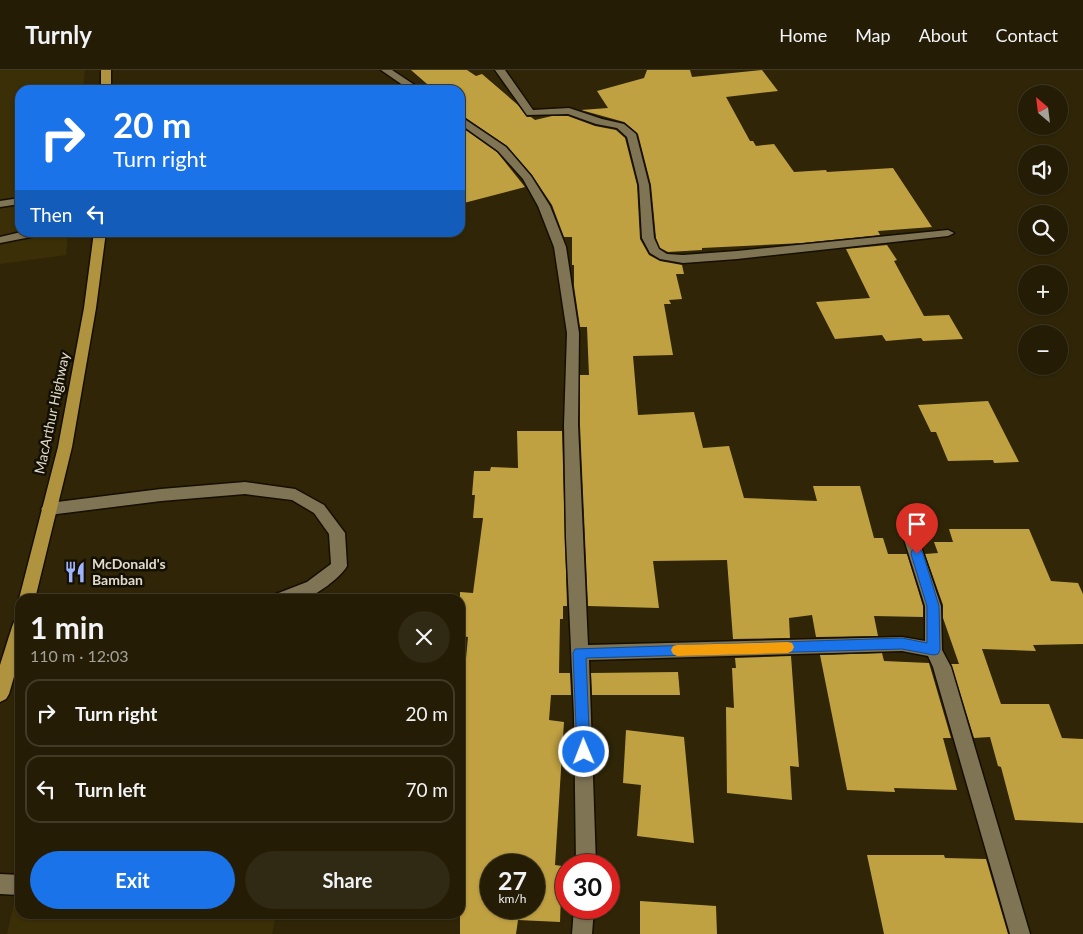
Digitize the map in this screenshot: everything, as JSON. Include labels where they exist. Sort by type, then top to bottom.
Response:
[{"type":"highway","points":[[106,70],[106,85]]},
{"type":"highway","name":"MacArthur Highway","points":[[28,594],[65,448],[90,308],[99,237]]},
{"type":"highway","points":[[0,694],[15,650]]},
{"type":"street","points":[[386,70],[409,85]]},
{"type":"street","points":[[500,70],[530,114],[569,111],[600,122],[620,126],[632,136],[644,185],[648,238],[654,251],[664,257],[683,259],[737,255],[948,233]]},
{"type":"street","points":[[465,122],[502,148],[527,178],[544,206],[560,247],[573,333],[571,425],[586,854]]},
{"type":"street","points":[[0,204],[15,202]]},
{"type":"street","points":[[0,240],[15,237]]},
{"type":"street","points":[[49,509],[161,495],[245,488],[296,495],[319,509],[338,534],[339,566],[318,585],[299,594]]},
{"type":"street","points":[[911,536],[933,606],[934,650],[942,667],[1020,934]]},
{"type":"street","points":[[579,653],[902,644],[934,650]]},
{"type":"street","points":[[0,884],[15,885]]},
{"type":"street","points":[[582,934],[583,919]]},
{"type":"shaded area","points":[[0,70],[85,70],[84,85],[15,85],[15,237],[68,237],[66,255],[0,264]]},
{"type":"shaded area","points":[[15,898],[15,919],[275,919],[272,934],[7,934]]},
{"type":"building","points":[[411,70],[467,70],[476,76],[482,74],[518,105],[527,117],[535,120],[552,116],[568,116],[595,126],[616,130],[625,138],[637,185],[640,239],[649,255],[660,261],[682,265],[684,274],[676,274],[682,299],[669,300],[671,304],[664,304],[673,355],[633,356],[638,415],[694,412],[703,448],[729,446],[744,498],[817,501],[813,486],[860,486],[874,538],[883,538],[888,554],[907,554],[923,606],[923,617],[874,616],[878,636],[816,637],[812,615],[789,618],[790,638],[733,639],[727,560],[653,561],[659,608],[588,606],[580,425],[580,375],[589,375],[587,327],[580,327],[574,286],[574,265],[572,265],[572,237],[564,237],[552,205],[532,175],[507,146],[465,117],[465,85],[428,85]]},
{"type":"building","points":[[647,70],[690,70],[692,77],[762,70],[778,91],[726,97],[750,141],[753,141],[756,146],[774,144],[794,172],[893,168],[932,227],[878,231],[880,235],[803,243],[702,248],[702,250],[668,252],[660,248],[656,238],[651,185],[638,134],[624,122],[581,110],[608,108],[597,91],[644,78]]},
{"type":"building","points":[[465,130],[497,152],[525,187],[465,203]]},
{"type":"building","points":[[887,245],[897,260],[894,261],[924,316],[949,315],[963,339],[923,341],[921,338],[886,341],[882,335],[835,339],[816,302],[870,298],[846,249]]},
{"type":"building","points":[[988,401],[1019,462],[994,463],[993,460],[948,461],[936,432],[931,432],[918,405]]},
{"type":"building","points":[[517,431],[562,431],[567,606],[563,606],[563,619],[560,619],[559,673],[570,673],[571,695],[551,695],[549,720],[564,722],[555,854],[555,919],[560,919],[560,922],[518,920],[516,934],[460,934],[460,919],[465,919],[465,669],[468,637],[465,637],[465,594],[460,594],[460,592],[473,593],[483,518],[473,518],[475,495],[472,495],[474,471],[490,471],[491,467],[518,468]]},
{"type":"building","points":[[949,529],[1029,529],[1051,581],[1078,583],[1083,594],[1083,644],[1033,645],[1036,651],[982,649],[1001,704],[1049,704],[1062,738],[1083,739],[1083,823],[1015,820],[1001,767],[998,766],[990,737],[974,738],[951,664],[959,664],[943,618],[943,605],[925,554],[938,553],[934,542],[953,542]]},
{"type":"building","points":[[882,653],[884,661],[929,663],[951,738],[943,738],[957,790],[894,788],[895,792],[847,790],[820,655]]},
{"type":"building","points":[[791,656],[799,767],[790,766],[792,800],[727,793],[726,707],[734,708],[732,668],[736,668],[735,658]]},
{"type":"building","points":[[678,672],[680,695],[592,695],[591,673]]},
{"type":"building","points":[[626,730],[684,737],[694,843],[637,836],[641,785],[623,783]]},
{"type":"building","points":[[867,855],[944,855],[945,858],[986,859],[1008,934],[884,934]]},
{"type":"building","points":[[640,901],[716,906],[717,934],[640,934]]},
{"type":"slow traffic","points":[[677,650],[788,647]]},
{"type":"place","name":"McDonald's Bamban","points":[[75,572]]},
{"type":"route","points":[[584,752],[579,653],[902,644],[934,650],[933,606],[917,554]]}]
